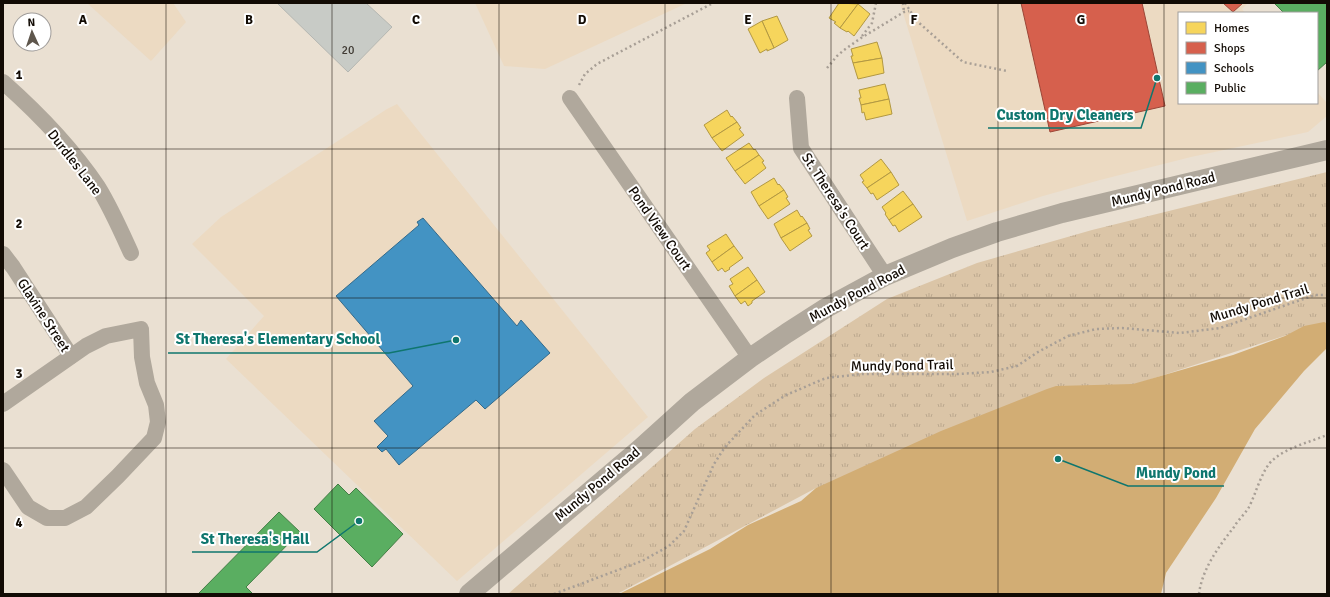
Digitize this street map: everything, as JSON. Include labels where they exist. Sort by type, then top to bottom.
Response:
[{"type":"street","name":"Durdles Lane","points":[[3,82],[62,140],[93,181],[122,232],[131,253]]},
{"type":"street","name":"Pond View Court","points":[[570,98],[750,358]]},
{"type":"street","name":"St. Theresa's Court","points":[[797,98],[801,148],[885,276]]},
{"type":"street","name":"Mundy Pond Road","points":[[469,594],[640,449],[692,402],[750,358],[826,308],[885,276],[952,248],[997,232],[1062,213],[1327,150]]},
{"type":"street","name":"Glavine Street","points":[[3,254],[13,267],[70,356]]},
{"type":"street","points":[[3,404],[70,356],[106,336],[141,329],[142,357],[147,383],[156,405],[158,422],[154,438],[118,476],[86,507],[65,518],[47,518],[28,507],[3,470]]},
{"type":"path","points":[[570,98],[585,74],[597,64],[646,40],[713,3]]},
{"type":"path","points":[[861,38],[872,23],[876,3]]},
{"type":"path","points":[[904,3],[904,12]]},
{"type":"path","points":[[904,3],[917,21],[964,62],[1007,71]]},
{"type":"path","points":[[827,68],[837,56],[861,38],[904,12],[910,11]]},
{"type":"path","name":"Mundy Pond Trail","points":[[554,594],[642,561],[669,546],[684,530],[714,464],[725,447],[754,415],[786,395],[826,378],[862,374],[958,374],[991,372],[1017,366],[1038,352],[1068,336],[1096,329],[1122,328],[1180,333],[1213,329],[1315,295],[1327,295]]},
{"type":"path","points":[[1200,594],[1200,585],[1207,567],[1232,529],[1249,507],[1256,488],[1273,459],[1293,448],[1327,435]]},
{"type":"shaded area","points":[[87,3],[173,3],[186,22],[151,61]]},
{"type":"shaded area","points":[[475,3],[687,3],[545,69],[504,66]]},
{"type":"shaded area","points":[[900,3],[1248,3],[1242,9],[1244,12],[1178,12],[1178,104],[1318,104],[1318,93],[1327,103],[1327,116],[1308,132],[1191,157],[1100,180],[1043,196],[967,221]]},
{"type":"shaded area","points":[[397,104],[648,417],[457,581],[226,359],[264,316],[192,244],[221,217]]},
{"type":"shaded area","points":[[1324,322],[1327,323],[1327,348],[1304,371],[1255,429],[1216,498],[1166,573],[1161,594],[619,594],[710,549],[748,525],[801,501],[816,488],[941,431],[1047,389],[1056,386],[1133,384],[1233,355],[1285,336],[1304,326]]},
{"type":"green space","points":[[1327,172],[1327,322],[816,488],[617,594],[508,594],[695,429],[764,378],[887,299],[977,263],[1092,230]]},
{"type":"building: Homes","points":[[839,3],[858,4],[840,28],[834,23],[836,22],[829,18]]},
{"type":"building: Homes","points":[[858,4],[870,14],[854,36],[848,31],[847,32],[840,28]]},
{"type":"building: Homes","points":[[777,16],[788,40],[774,48],[762,21]]},
{"type":"building: Homes","points":[[762,21],[774,48],[767,51],[767,49],[760,53],[748,29]]},
{"type":"building: Homes","points":[[877,42],[882,58],[853,63],[851,49]]},
{"type":"building: Homes","points":[[882,58],[884,73],[858,79],[853,63]]},
{"type":"building: Homes","points":[[885,84],[889,99],[861,105],[859,90]]},
{"type":"building: Homes","points":[[889,99],[892,114],[866,120],[864,112],[862,113],[861,105]]},
{"type":"building: Homes","points":[[727,110],[731,117],[732,116],[737,122],[712,138],[704,125]]},
{"type":"building: Homes","points":[[737,122],[741,128],[739,129],[744,135],[722,151],[712,138]]},
{"type":"building: Homes","points":[[749,143],[759,155],[735,171],[726,158]]},
{"type":"building: Homes","points":[[759,155],[764,161],[762,162],[766,168],[745,184],[735,171]]},
{"type":"building: Homes","points":[[881,159],[891,172],[867,188],[862,182],[864,181],[860,175]]},
{"type":"building: Homes","points":[[891,172],[899,185],[877,200],[873,193],[871,194],[867,188]]},
{"type":"building: Homes","points":[[774,178],[778,185],[779,184],[784,190],[759,206],[751,192]]},
{"type":"building: Homes","points":[[784,190],[788,197],[786,198],[790,204],[768,219],[759,206]]},
{"type":"building: Homes","points":[[903,191],[913,204],[889,220],[882,207]]},
{"type":"building: Homes","points":[[913,204],[922,217],[899,232],[895,225],[893,226],[889,220]]},
{"type":"building: Homes","points":[[797,210],[807,223],[781,238],[774,224]]},
{"type":"building: Homes","points":[[807,223],[810,229],[808,230],[812,236],[790,251],[781,238]]},
{"type":"building: Homes","points":[[726,234],[734,246],[712,262],[706,253],[710,250],[707,246]]},
{"type":"building: Homes","points":[[734,246],[743,258],[725,272],[722,268],[718,271],[712,262]]},
{"type":"building: Homes","points":[[748,267],[757,280],[735,296],[729,286],[733,284],[730,279]]},
{"type":"building: Homes","points":[[757,280],[765,292],[752,301],[752,303],[748,306],[745,301],[741,304],[735,296]]},
{"type":"building: Shops","points":[[1021,3],[1142,3],[1165,106],[1050,132]]},
{"type":"building: Shops","points":[[1223,3],[1243,3],[1233,12]]},
{"type":"building: Schools","points":[[423,218],[517,326],[521,320],[550,353],[485,409],[476,400],[399,465],[386,449],[382,452],[377,447],[388,436],[374,421],[413,386],[336,296],[419,225],[417,222]]},
{"type":"building: Public","points":[[1274,3],[1327,3],[1327,62],[1318,70],[1318,12],[1283,12]]},
{"type":"building: Public","points":[[338,484],[349,495],[356,488],[403,534],[372,567],[314,509]]},
{"type":"building: Public","points":[[279,512],[300,532],[246,587],[253,594],[198,594]]},
{"type":"building: Other","points":[[277,3],[366,3],[392,27],[348,72]]},
{"type":"place","name":"Custom Dry Cleaners","points":[[1157,78]]},
{"type":"place","name":"St Theresa's Elementary School","points":[[456,340]]},
{"type":"place","name":"Mundy Pond","points":[[1058,459]]},
{"type":"place","name":"St Theresa's Hall","points":[[359,521]]}]
